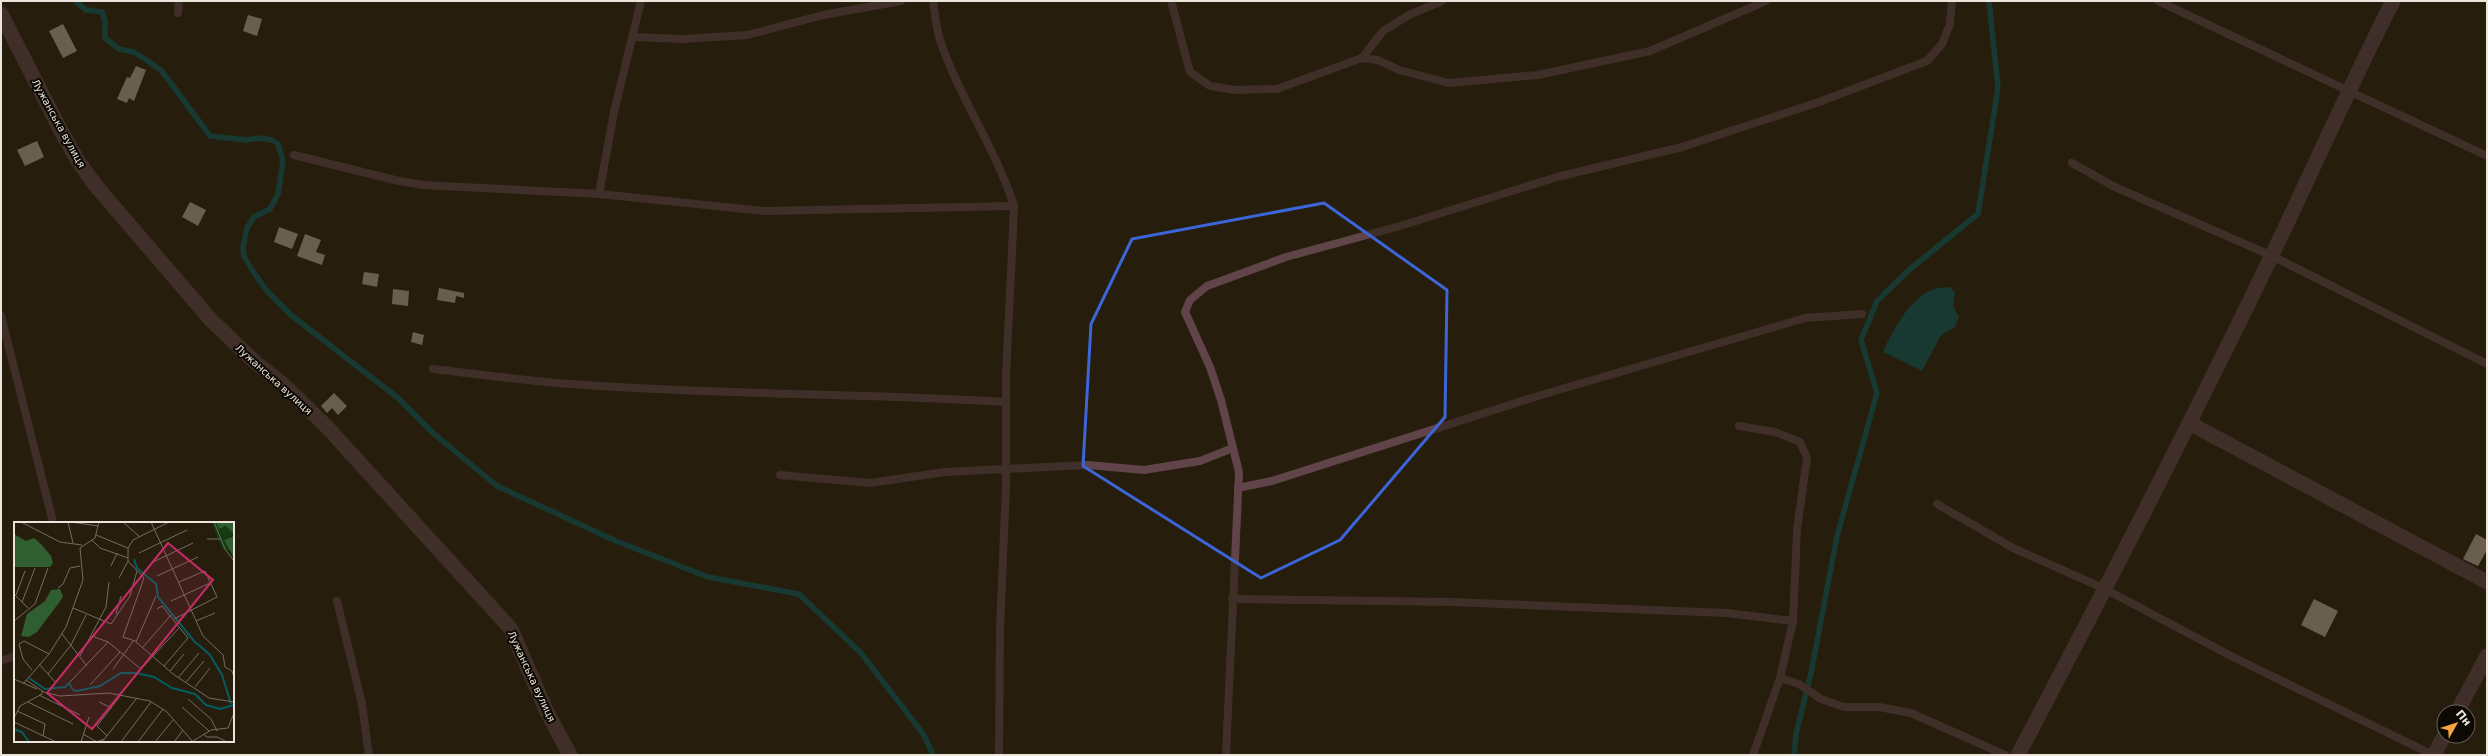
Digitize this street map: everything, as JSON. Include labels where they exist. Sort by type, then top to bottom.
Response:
[{"type":"street","points":[[2018,755],[2105,589],[2189,423],[2272,256],[2347,92],[2393,1]]},
{"type":"street","name":"Лужанська вулиця","points":[[1,14],[61,131],[78,161],[96,186],[211,320],[255,362],[284,385],[327,427],[511,629],[546,710],[570,755]]},
{"type":"street","points":[[2189,423],[2487,582]]},
{"type":"street","points":[[2461,704],[2487,656]]},
{"type":"street","points":[[2434,755],[2440,744]]},
{"type":"lane","points":[[178,13],[179,1]]},
{"type":"lane","points":[[599,194],[614,112],[641,1]]},
{"type":"lane","points":[[633,36],[683,39],[747,36],[824,15],[901,1]]},
{"type":"lane","points":[[933,1],[940,40],[984,137],[1007,182],[1014,206],[1006,402],[1000,629],[999,755]]},
{"type":"lane","points":[[1171,1],[1190,72],[1210,86],[1235,90],[1276,89],[1362,58],[1378,60],[1399,70],[1449,83],[1538,75],[1650,51],[1766,1]]},
{"type":"lane","points":[[1362,58],[1383,31],[1409,15],[1442,1]]},
{"type":"lane","points":[[1226,755],[1239,472],[1210,367],[1185,312],[1190,300],[1207,286],[1286,257],[1400,226],[1557,177],[1682,147],[1819,102],[1927,61],[1942,44],[1950,24],[1952,1]]},
{"type":"lane","points":[[2158,1],[2347,92],[2487,156]]},
{"type":"lane","points":[[294,155],[424,186],[599,194],[765,211],[1014,206]]},
{"type":"lane","points":[[2072,163],[2115,187],[2272,256],[2487,364]]},
{"type":"lane","points":[[1238,488],[1272,481],[1534,397],[1805,318],[1862,314]]},
{"type":"lane","points":[[1,316],[52,518]]},
{"type":"lane","points":[[433,369],[570,384],[767,393],[922,397],[1006,402]]},
{"type":"lane","points":[[1739,426],[1775,432],[1800,442],[1807,458],[1797,530],[1793,621],[1780,678],[1753,755]]},
{"type":"lane","points":[[780,475],[870,483],[945,472],[1088,465],[1144,470],[1200,461],[1233,448]]},
{"type":"lane","points":[[1937,504],[2013,548],[2105,589],[2231,656],[2434,755]]},
{"type":"lane","points":[[1232,599],[1452,602],[1727,613],[1793,621]]},
{"type":"lane","points":[[337,601],[362,704],[369,755]]},
{"type":"lane","points":[[1,661],[14,656]]},
{"type":"lane","points":[[1780,678],[1799,684],[1821,699],[1844,707],[1879,707],[1911,713],[2005,755]]},
{"type":"highlighted area","points":[[1324,203],[1447,290],[1445,417],[1340,540],[1261,578],[1083,466],[1091,324],[1132,239]]},
{"type":"water","points":[[1950,287],[1955,293],[1953,306],[1959,317],[1954,328],[1941,335],[1922,371],[1883,352],[1897,324],[1917,299],[1934,289]]},
{"type":"building","points":[[248,15],[262,19],[257,36],[243,31]]},
{"type":"building","points":[[63,24],[77,51],[63,58],[49,31]]},
{"type":"building","points":[[136,66],[146,70],[134,101],[129,98],[127,103],[117,99],[127,77],[130,78]]},
{"type":"building","points":[[37,141],[44,157],[25,166],[17,150]]},
{"type":"building","points":[[190,202],[206,210],[198,226],[182,217]]},
{"type":"building","points":[[279,227],[298,234],[292,249],[274,242]]},
{"type":"building","points":[[305,234],[321,240],[316,252],[325,255],[322,265],[297,256]]},
{"type":"building","points":[[364,272],[379,274],[377,287],[362,284]]},
{"type":"building","points":[[439,288],[464,293],[464,298],[456,296],[455,303],[437,300]]},
{"type":"building","points":[[393,289],[409,291],[408,306],[392,304]]},
{"type":"building","points":[[413,332],[424,335],[422,345],[411,342]]},
{"type":"building","points":[[334,393],[347,406],[338,415],[332,408],[327,413],[321,406]]},
{"type":"building","points":[[2476,534],[2487,540],[2487,550],[2478,566],[2463,559]]},
{"type":"building","points":[[2314,599],[2338,611],[2325,637],[2301,625]]},
{"type":"waterway","points":[[75,1],[86,10],[102,12],[105,21],[105,38],[119,49],[134,52],[161,70],[210,136],[246,140],[260,138],[272,140],[278,144],[283,161],[278,194],[270,209],[254,217],[247,228],[243,247],[244,256],[252,270],[267,291],[291,315],[398,398],[433,433],[497,486],[616,541],[708,577],[799,594],[861,653],[924,735],[933,755]]},
{"type":"waterway","points":[[1794,755],[1796,734],[1811,673],[1837,536],[1877,393],[1861,340],[1877,301],[1910,269],[1978,214],[1998,88],[1989,1]]}]
